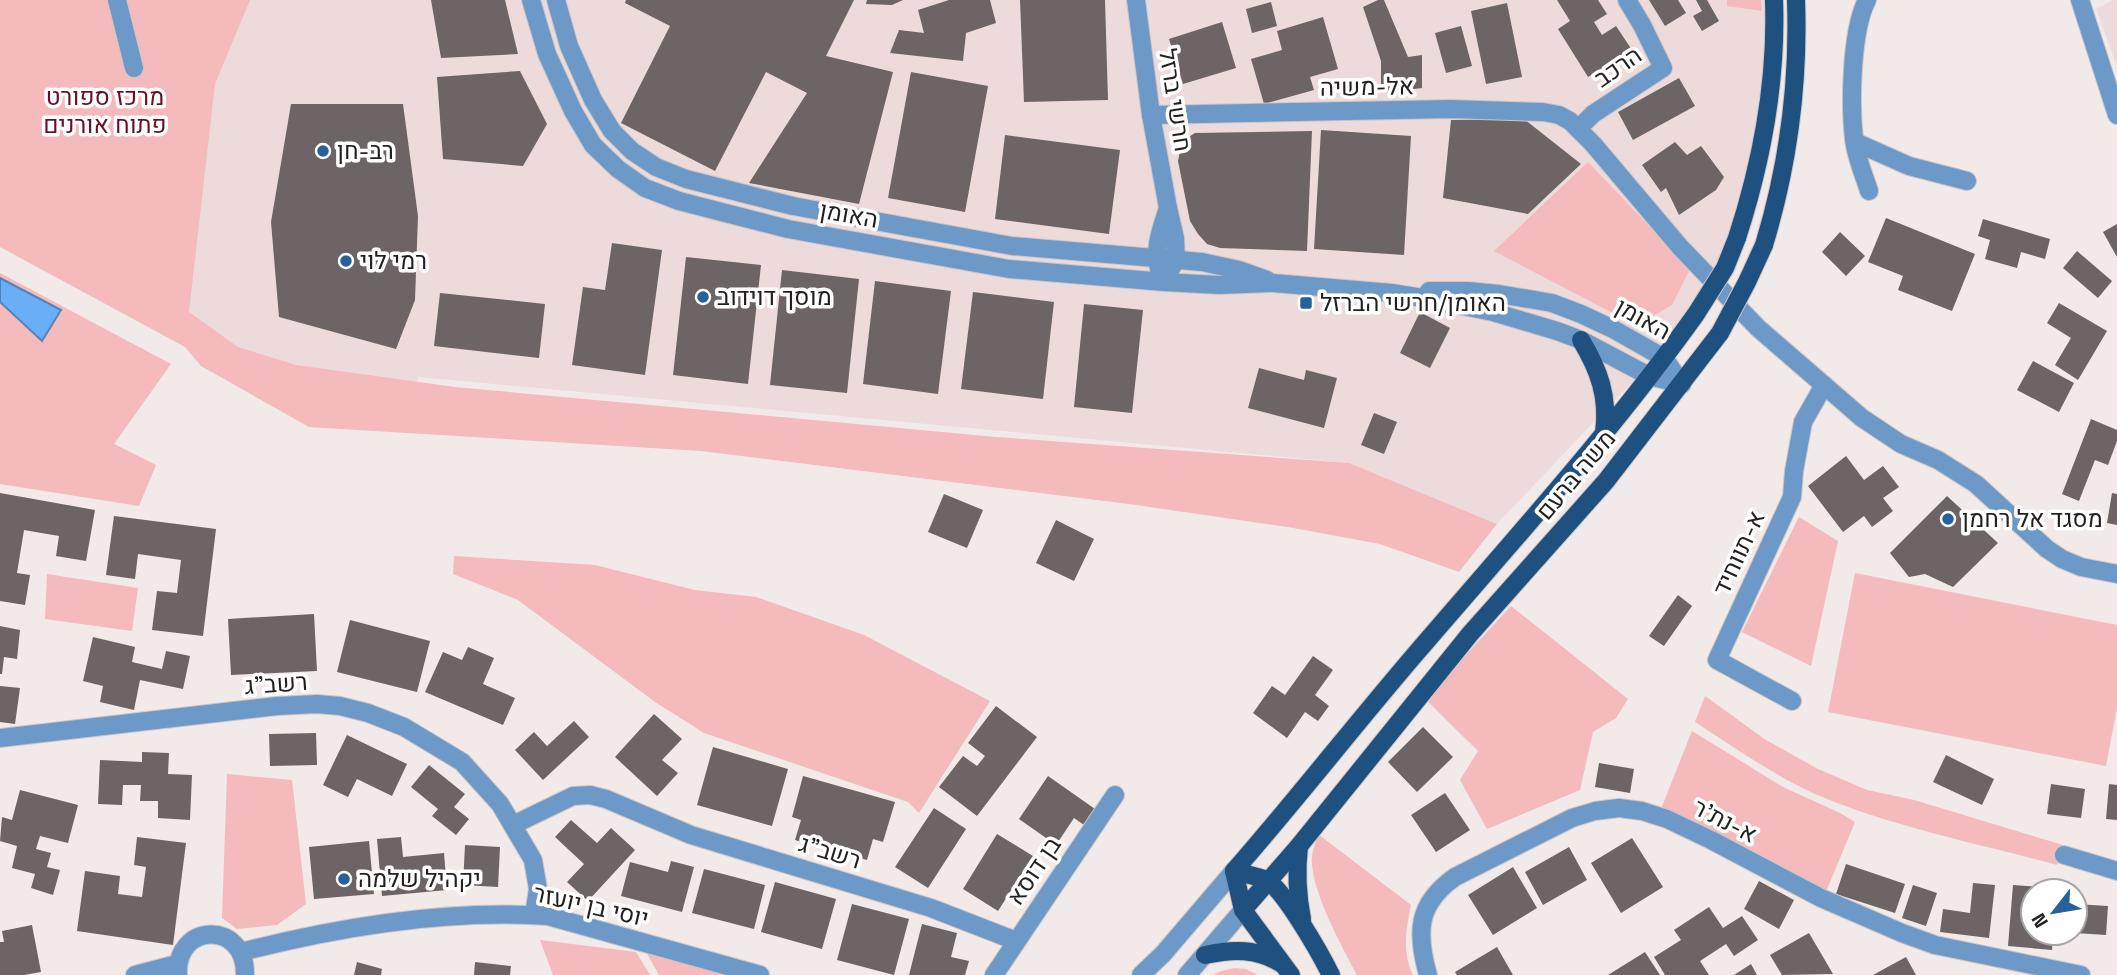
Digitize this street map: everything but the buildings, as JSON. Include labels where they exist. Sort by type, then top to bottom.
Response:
[{"type":"main road","name":"משה ברעם","points":[[1234,872],[1419,649],[1604,434],[1664,358],[1725,268],[1753,190],[1767,114],[1775,52],[1774,0]]},
{"type":"main road","name":"משה ברעם","points":[[1243,910],[1299,846],[1470,634],[1606,481],[1720,332],[1748,282],[1777,202],[1789,134],[1796,63],[1796,0]]},
{"type":"main road","points":[[1581,340],[1595,364],[1603,388],[1607,414],[1604,434]]},
{"type":"main road","points":[[1299,846],[1297,892],[1304,926]]},
{"type":"main road","points":[[1288,971],[1243,910],[1234,872],[1269,881],[1304,926],[1331,975]]},
{"type":"main road","points":[[1205,955],[1249,950],[1265,955],[1288,971]]},
{"type":"street","points":[[117,0],[135,68]]},
{"type":"street","name":"האומן","points":[[531,0],[547,54],[573,111],[593,145],[618,169],[645,188],[678,201],[788,229],[1009,269],[1164,282],[1219,285],[1273,283],[1392,293],[1493,312],[1548,327],[1581,340],[1649,376],[1682,384]]},
{"type":"street","name":"האומן","points":[[556,0],[569,46],[593,100],[612,131],[632,151],[656,167],[709,186],[793,206],[1012,246],[1217,265],[1273,283]]},
{"type":"street","name":"חרשי ברזל","points":[[1136,0],[1152,115],[1175,238],[1176,260]]},
{"type":"street","name":"הרכב","points":[[1578,129],[1593,114],[1663,68],[1627,0]]},
{"type":"street","points":[[1867,0],[1856,37],[1853,98],[1855,142],[1870,191]]},
{"type":"street","points":[[2080,0],[2117,115]]},
{"type":"street","name":"אל-משיה","points":[[1152,115],[1481,109],[1559,115],[1578,129]]},
{"type":"street","points":[[1578,129],[1680,247],[1758,328],[1862,418],[1901,444],[1938,460],[1976,484],[2062,559],[2117,574]]},
{"type":"street","points":[[1855,142],[1909,166],[1967,181]]},
{"type":"street","name":"חרשי ברזל","points":[[1156,259],[1168,208]]},
{"type":"street","points":[[1156,259],[1164,282]]},
{"type":"street","points":[[1164,282],[1176,260]]},
{"type":"street","name":"האומן","points":[[1392,293],[1468,291],[1552,303],[1613,329],[1664,358],[1682,384]]},
{"type":"street","name":"א-תווחיד","points":[[1792,701],[1717,660],[1792,497],[1803,422],[1824,385]]},
{"type":"street","name":"רשב\"ג","points":[[0,738],[277,706],[317,704],[368,713],[404,727],[461,762],[500,804],[533,860],[538,889],[534,915]]},
{"type":"street","name":"רשב\"ג","points":[[513,825],[573,796],[590,795],[606,799],[691,835],[930,908],[1016,941]]},
{"type":"street","name":"בן דוסא","points":[[995,975],[1115,795]]},
{"type":"street","name":"א-נת'ר","points":[[1428,975],[1421,949],[1421,922],[1428,903],[1440,887],[1572,818],[1619,808],[1642,811],[1667,819],[1821,898],[1902,933],[1935,944],[2081,975]]},
{"type":"street","points":[[2064,856],[2117,871]]},
{"type":"street","points":[[1141,975],[1163,954],[1234,872]]},
{"type":"street","points":[[1187,975],[1243,910]]},
{"type":"street","name":"יוסי בן יועזר","points":[[242,952],[284,941],[394,923],[479,915],[534,915],[548,916],[760,975]]},
{"type":"street","points":[[135,975],[177,970],[181,953],[188,943],[198,936],[210,934],[228,938],[242,952],[245,975]]},
{"type":"shaded area","points":[[247,0],[1768,0],[1767,57],[1754,169],[1718,270],[1632,382],[1497,524],[1349,463],[419,377],[415,386],[293,370],[212,344],[185,307],[210,86]]},
{"type":"shaded area","points":[[2117,0],[2117,66],[2096,9]]},
{"type":"green space","name":"מרכז ספורט פתוח אורנים","points":[[0,0],[250,0],[215,84],[189,312],[238,347],[296,365],[455,387],[996,437],[1349,463],[1497,524],[1459,572],[1380,544],[1288,527],[1129,504],[701,451],[309,427],[201,366],[185,347],[0,247]]},
{"type":"green space","points":[[1727,0],[1761,0],[1762,11],[1727,6]]},
{"type":"green space","points":[[1588,162],[1691,267],[1672,305],[1650,318],[1626,320],[1494,251]]},
{"type":"green space","points":[[0,273],[171,364],[114,444],[156,465],[139,506],[0,484]]},
{"type":"green space","points":[[1799,517],[1838,541],[1811,666],[1742,632]]},
{"type":"green space","points":[[454,556],[595,565],[695,590],[756,597],[864,635],[990,701],[919,813],[908,802],[704,733],[655,702],[518,600],[453,574]]},
{"type":"green space","points":[[1855,573],[2117,625],[2117,707],[2106,766],[1828,712]]},
{"type":"green space","points":[[47,574],[138,588],[132,631],[45,619]]},
{"type":"green space","points":[[1511,606],[1628,699],[1616,718],[1593,732],[1580,790],[1487,829],[1460,780],[1478,751],[1425,699]]},
{"type":"green space","points":[[1705,696],[1766,740],[1818,769],[1867,790],[1914,800],[2063,845],[2057,865],[1904,825],[1815,794],[1769,769],[1695,722]]},
{"type":"green space","points":[[1692,731],[1783,787],[1855,822],[1825,894],[1691,820],[1661,809]]},
{"type":"green space","points":[[227,774],[292,780],[306,904],[277,925],[237,929],[222,918]]},
{"type":"green space","points":[[1318,834],[1411,905],[1406,949],[1413,975],[1357,975],[1328,917],[1316,884],[1312,856]]},
{"type":"green space","points":[[540,940],[636,952],[650,975],[553,975]]},
{"type":"green space","points":[[645,950],[749,975],[659,975]]},
{"type":"green space","points":[[1234,968],[1246,969],[1258,975],[1213,975]]},
{"type":"water","points":[[0,278],[61,310],[42,341],[0,302]]},
{"type":"place","name":"רב-חן","points":[[323,151]]},
{"type":"place","name":"רמי לוי","points":[[346,261]]},
{"type":"place","name":"מוסך דוידוב","points":[[703,297]]},
{"type":"place","name":"האומן/חרשי הברזל","points":[[1306,303]]},
{"type":"place","name":"מסגד אל רחמן","points":[[1948,519]]},
{"type":"place","name":"יקהיל שלמה","points":[[344,879]]}]
